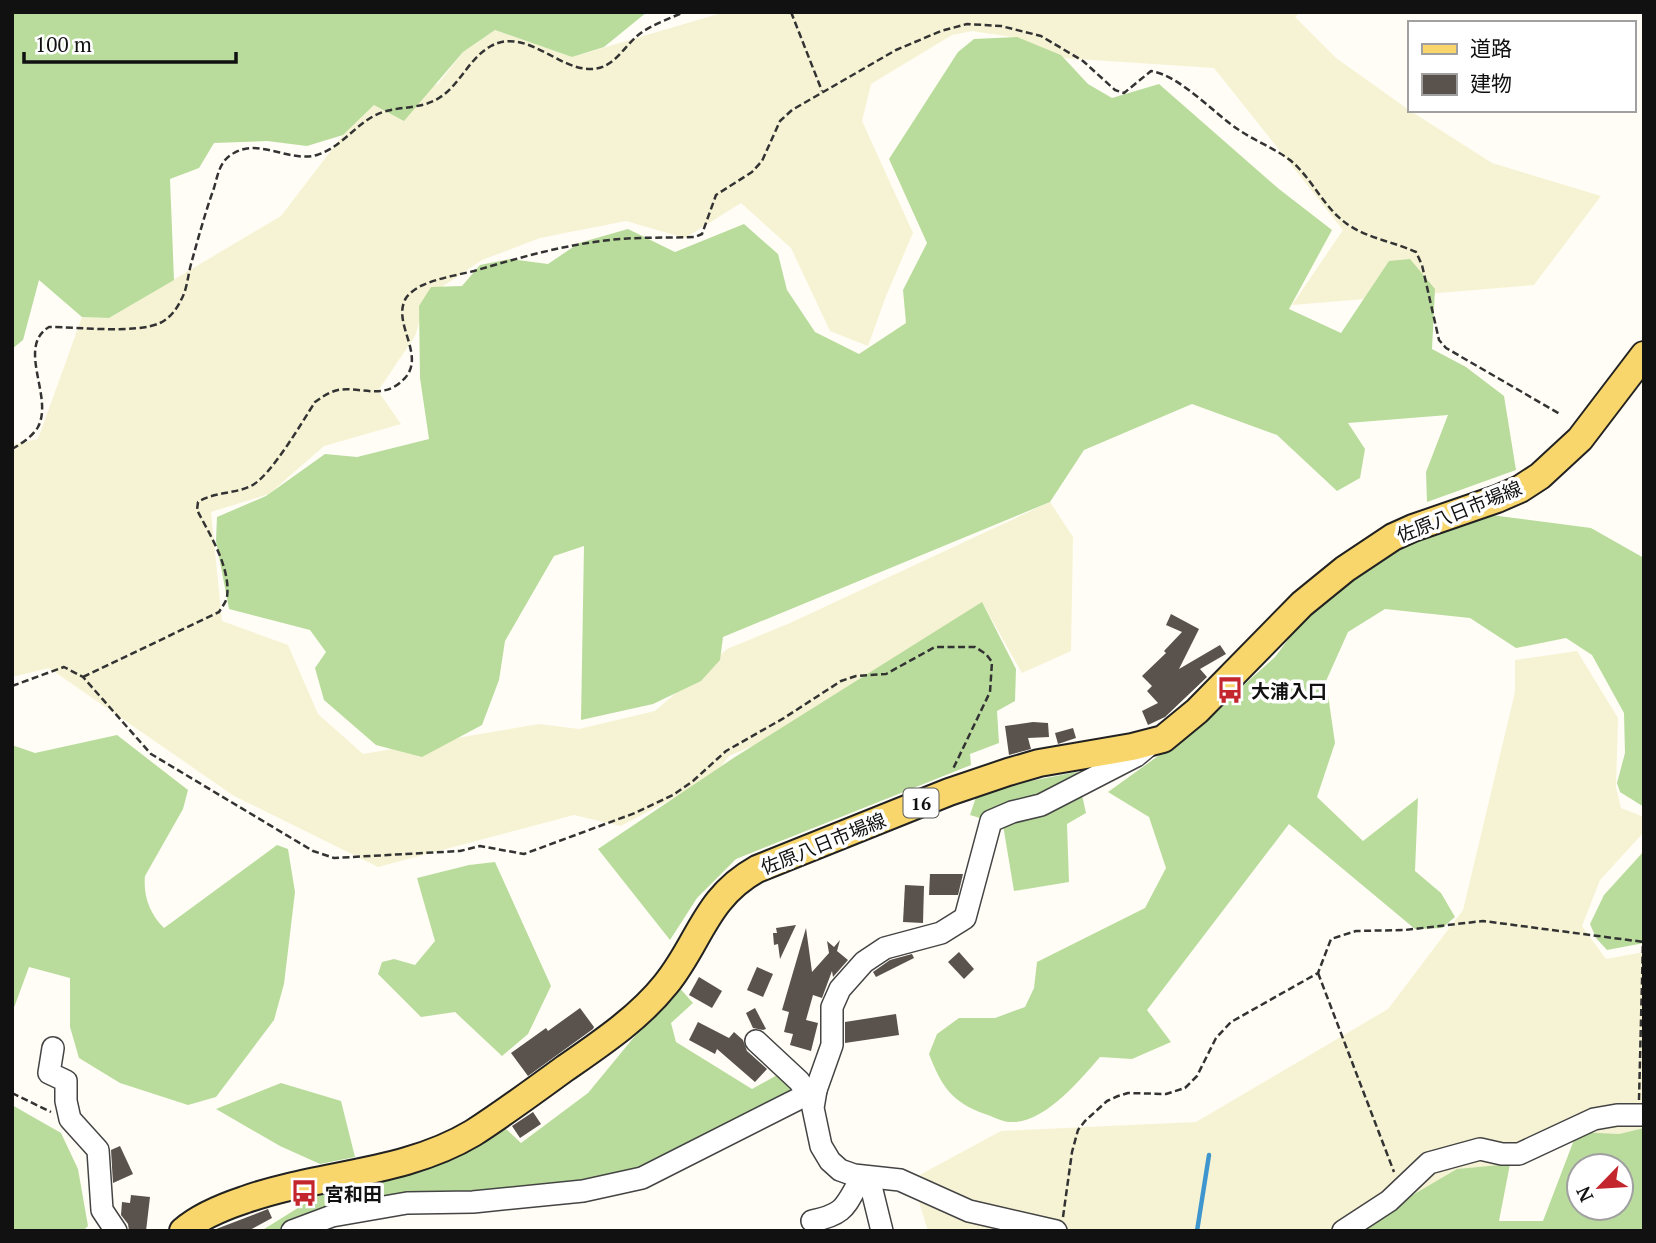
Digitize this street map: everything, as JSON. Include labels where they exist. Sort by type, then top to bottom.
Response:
[{"type":"main road","name":"佐原八日市場線","points":[[183,1231],[219,1209],[259,1194],[418,1158],[470,1134],[610,1036],[641,1009],[666,985],[719,899],[741,878],[812,846],[949,792],[1039,763],[1163,739],[1197,711],[1302,604],[1345,569],[1393,537],[1497,499],[1540,476],[1580,439],[1644,355]]},
{"type":"street","points":[[1060,1224],[969,1211],[900,1180],[866,1178],[841,1170],[830,1161],[821,1146],[812,1092],[832,1045],[832,1007],[840,989],[864,962],[885,948],[942,933],[965,918],[991,821],[1012,812],[1041,805],[1136,756],[1151,743]]},
{"type":"street","points":[[756,1041],[812,1092]]},
{"type":"street","points":[[53,1048],[48,1073],[66,1082],[66,1101],[73,1122],[97,1150],[102,1210],[116,1231]]},
{"type":"street","points":[[292,1231],[332,1216],[407,1203],[472,1202],[583,1191],[642,1178],[812,1092]]},
{"type":"street","points":[[1343,1231],[1389,1201],[1429,1163],[1480,1149],[1502,1154],[1519,1154],[1594,1119],[1641,1114]]},
{"type":"street","points":[[812,1221],[834,1217],[866,1178]]},
{"type":"street","points":[[866,1178],[877,1229]]},
{"type":"path","points":[[12,449],[37,428],[42,410],[34,344],[40,332],[49,327],[137,328],[158,324],[168,318],[182,299],[205,212],[222,162],[232,153],[244,148],[317,155],[332,148],[376,115],[416,108],[438,100],[479,55],[493,45],[504,42],[522,43],[574,66],[592,69],[605,66],[618,57],[637,35],[684,12]]},
{"type":"path","points":[[791,12],[822,91]]},
{"type":"path","points":[[83,677],[219,612],[227,600],[226,582],[221,559],[197,510],[198,502],[206,497],[239,490],[258,482],[315,402],[323,396],[339,390],[370,393],[383,390],[405,378],[410,370],[411,353],[401,314],[407,297],[414,291],[421,286],[492,265],[585,244],[619,239],[695,237],[702,234],[716,195],[752,172],[762,162],[780,121],[792,110],[896,50],[941,31],[967,24],[1001,26],[1041,36],[1083,61],[1115,90],[1124,93],[1151,71],[1160,72],[1188,90],[1241,132],[1291,161],[1332,212],[1348,225],[1416,252],[1422,265],[1439,340],[1446,348],[1560,414]]},
{"type":"path","points":[[12,686],[64,667],[83,677],[151,754],[313,851],[334,858],[460,851],[480,846],[524,854],[603,825],[673,795],[726,751],[842,681],[856,676],[886,674],[935,647],[975,647],[992,662],[990,692],[957,758],[949,780],[949,792]]},
{"type":"path","points":[[1060,1224],[1072,1152],[1078,1130],[1085,1121],[1107,1101],[1118,1096],[1128,1093],[1166,1094],[1185,1088],[1197,1076],[1216,1038],[1231,1023],[1318,973],[1331,939],[1356,932],[1405,930],[1483,921],[1644,942],[1641,1114]]},
{"type":"path","points":[[1318,973],[1401,1189]]},
{"type":"path","points":[[12,1093],[73,1122]]},
{"type":"shaded area","points":[[725,12],[1301,12],[1295,17],[1336,58],[1408,109],[1408,112],[1412,112],[1492,163],[1601,196],[1534,285],[1292,305],[1343,230],[1214,68],[1061,58],[1012,37],[972,31],[952,35],[871,84],[862,121],[913,233],[868,346],[830,331],[791,248],[741,203],[685,238],[626,221],[540,238],[482,260],[427,297],[415,336],[378,391],[401,424],[324,446],[269,494],[211,512],[222,621],[288,645],[318,714],[363,754],[539,724],[579,729],[655,711],[727,649],[790,623],[1050,502],[1073,537],[1071,651],[1022,673],[984,606],[773,737],[729,756],[713,777],[621,826],[574,815],[378,867],[234,796],[49,668],[12,677],[12,445],[38,439],[82,317],[109,318],[281,216],[343,135],[374,105],[438,84],[463,52],[495,30],[572,57]]},
{"type":"shaded area","points":[[1577,651],[1618,718],[1616,787],[1621,808],[1644,817],[1644,832],[1600,880],[1582,926],[1606,959],[1644,952],[1644,1128],[1619,1134],[1577,1133],[1351,1231],[928,1231],[912,1179],[1001,1131],[1196,1122],[1388,1009],[1463,910],[1515,692],[1515,660]]},
{"type":"green space","points":[[12,12],[647,12],[604,47],[572,57],[495,30],[463,52],[404,121],[374,105],[343,135],[307,146],[267,141],[214,143],[199,168],[170,179],[174,280],[109,318],[82,317],[39,280],[23,340],[12,349]]},
{"type":"green space","points":[[1017,37],[1061,55],[1088,84],[1112,98],[1159,84],[1279,189],[1332,230],[1289,309],[1341,333],[1389,261],[1410,259],[1435,289],[1432,349],[1466,367],[1504,396],[1516,470],[1427,502],[1426,472],[1448,415],[1348,423],[1365,449],[1360,478],[1337,491],[1277,435],[1192,404],[1084,450],[1050,502],[723,637],[720,660],[701,681],[653,704],[581,720],[584,546],[554,556],[505,641],[499,680],[482,725],[422,757],[376,745],[324,700],[315,668],[326,652],[310,630],[229,609],[216,541],[217,517],[266,496],[325,454],[357,457],[429,439],[420,378],[419,306],[431,287],[462,286],[480,265],[510,259],[548,264],[579,243],[628,229],[675,252],[744,224],[778,254],[787,290],[815,332],[859,354],[906,323],[903,290],[927,243],[889,159],[958,52],[974,39]]},
{"type":"green space","points":[[1491,515],[1591,528],[1644,558],[1644,807],[1620,792],[1617,783],[1625,753],[1624,713],[1592,655],[1566,638],[1516,648],[1470,618],[1385,609],[1348,632],[1326,681],[1335,743],[1317,797],[1363,841],[1418,798],[1415,871],[1441,893],[1455,917],[1442,928],[1415,929],[1289,824],[1147,1010],[1171,1042],[1132,1059],[1100,1057],[1060,1099],[1036,1116],[1023,1121],[1000,1120],[973,1109],[956,1098],[938,1075],[929,1054],[937,1034],[959,1018],[995,1018],[1025,1007],[1034,988],[1037,962],[1145,908],[1166,868],[1149,817],[1108,792],[1190,733],[1275,657],[1311,609],[1377,558],[1442,529]]},
{"type":"green space","points":[[982,602],[1016,669],[1015,701],[997,711],[999,743],[970,754],[971,765],[736,859],[697,898],[670,940],[598,849],[735,757]]},
{"type":"green space","points":[[117,735],[188,790],[183,809],[145,876],[148,904],[164,928],[277,845],[288,849],[295,892],[284,984],[274,1020],[216,1097],[188,1105],[120,1083],[79,1058],[70,1027],[70,978],[29,967],[12,1013],[12,745],[35,753]]},
{"type":"green space","points":[[1077,772],[1086,813],[1067,824],[1069,882],[1014,891],[1003,825],[970,815],[977,794],[999,787]]},
{"type":"green space","points":[[1644,851],[1644,943],[1607,950],[1596,938],[1590,924],[1604,895]]},
{"type":"green space","points":[[495,862],[551,986],[528,1034],[502,1056],[455,1012],[421,1017],[378,974],[382,962],[394,959],[415,965],[435,941],[417,878],[469,865]]},
{"type":"green space","points":[[677,985],[693,1003],[671,1023],[676,1042],[752,1089],[779,1074],[795,1093],[643,1170],[282,1231],[261,1231],[325,1191],[357,1187],[444,1161],[505,1128],[521,1143],[588,1093]]},
{"type":"green space","points":[[281,1083],[341,1101],[355,1157],[320,1164],[280,1146],[216,1109]]},
{"type":"green space","points":[[12,1105],[61,1133],[78,1169],[88,1226],[83,1231],[12,1231]]},
{"type":"green space","points":[[1644,1128],[1644,1231],[1351,1231],[1457,1169],[1510,1164],[1499,1221],[1543,1221],[1565,1163],[1565,1222],[1635,1222],[1635,1152],[1569,1152],[1577,1132],[1619,1134]]},
{"type":"building","points":[[1171,614],[1199,629],[1179,669],[1220,645],[1226,654],[1200,669],[1207,677],[1165,717],[1148,725],[1142,711],[1158,703],[1147,691],[1152,686],[1142,676],[1166,653],[1164,651],[1182,632],[1166,625]]},
{"type":"building","points":[[1048,723],[1049,737],[1028,738],[1031,749],[1009,755],[1005,726]]},
{"type":"building","points":[[1073,728],[1076,738],[1058,744],[1055,733]]},
{"type":"building","points":[[930,874],[963,874],[958,895],[929,895]]},
{"type":"building","points":[[905,885],[924,886],[923,923],[903,922]]},
{"type":"building","points":[[796,925],[780,959],[778,944],[774,945],[773,933],[777,933],[776,928]]},
{"type":"building","points":[[806,928],[812,972],[829,953],[827,941],[834,947],[840,940],[837,951],[848,960],[833,977],[832,971],[822,998],[813,995],[806,1020],[818,1023],[811,1051],[790,1045],[793,1034],[784,1032],[789,1012],[782,1010]]},
{"type":"building","points":[[959,952],[974,969],[964,979],[948,962]]},
{"type":"building","points":[[912,954],[914,958],[876,977],[873,972],[890,960]]},
{"type":"building","points":[[757,967],[773,974],[763,997],[747,990]]},
{"type":"building","points":[[699,977],[722,991],[712,1008],[689,995]]},
{"type":"building","points":[[580,1008],[593,1029],[528,1076],[511,1053]]},
{"type":"building","points":[[755,1008],[766,1029],[753,1028],[746,1013]]},
{"type":"building","points":[[896,1014],[899,1035],[845,1043],[845,1022]]},
{"type":"building","points":[[698,1022],[729,1038],[734,1032],[743,1040],[747,1051],[767,1069],[755,1082],[717,1049],[715,1054],[689,1040]]},
{"type":"building","points":[[533,1112],[541,1124],[520,1138],[512,1126]]},
{"type":"building","points":[[120,1146],[133,1174],[113,1183],[111,1150]]},
{"type":"building","points":[[131,1195],[150,1197],[146,1231],[129,1231],[128,1224],[121,1215],[122,1202],[130,1203]]},
{"type":"building","points":[[268,1209],[272,1218],[248,1231],[211,1231]]},
{"type":"waterway","points":[[1197,1231],[1209,1155]]},
{"type":"place","name":"大浦入口","points":[[1230,690]]},
{"type":"place","name":"宮和田","points":[[304,1193]]}]
